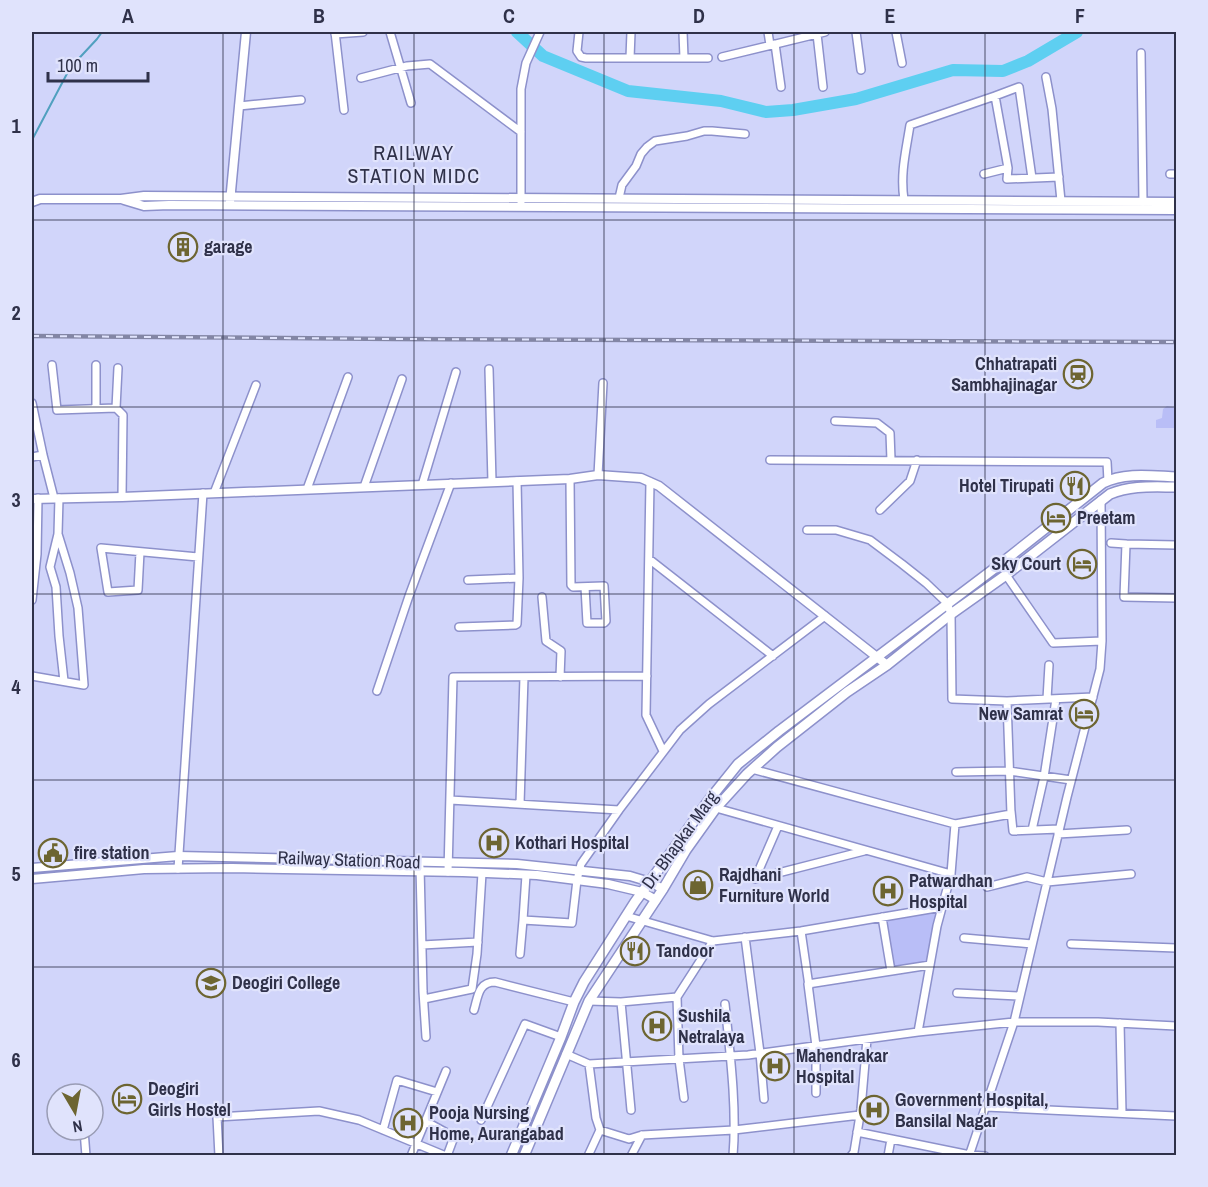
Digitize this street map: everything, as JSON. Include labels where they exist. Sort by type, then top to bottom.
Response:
[{"type":"main road","points":[[1108,481],[1127,476],[1176,477]]},
{"type":"main road","name":"Dr. Bhapkar Marg","points":[[511,1155],[584,982],[642,892],[738,764],[876,656],[1108,481]]},
{"type":"main road","name":"Dr. Bhapkar Marg","points":[[524,1155],[589,1001],[686,850],[716,808],[752,769],[847,692],[887,665],[1110,494],[1123,489],[1176,487]]},
{"type":"street","points":[[231,201],[246,32]]},
{"type":"street","points":[[344,110],[335,33],[363,32]]},
{"type":"street","points":[[390,32],[411,103]]},
{"type":"street","points":[[579,32],[577,51],[580,57],[708,58]]},
{"type":"street","points":[[630,58],[631,32]]},
{"type":"street","points":[[683,32],[684,58]]},
{"type":"street","points":[[768,32],[773,44],[781,87]]},
{"type":"street","points":[[722,57],[825,32]]},
{"type":"street","points":[[856,32],[861,70]]},
{"type":"street","points":[[896,32],[902,63]]},
{"type":"street","points":[[521,202],[521,89],[526,63],[539,33]]},
{"type":"street","points":[[817,34],[823,87]]},
{"type":"street","points":[[1141,53],[1143,202]]},
{"type":"street","points":[[361,78],[401,68],[430,64],[521,132]]},
{"type":"street","points":[[1046,77],[1052,109],[1061,201]]},
{"type":"street","points":[[904,200],[902,166],[910,125],[1019,87],[1032,178]]},
{"type":"street","points":[[995,96],[1008,168],[1007,179],[1059,177]]},
{"type":"street","points":[[239,106],[301,100]]},
{"type":"street","points":[[620,198],[622,185],[636,166],[641,154],[655,141],[704,131],[745,134]]},
{"type":"street","points":[[984,174],[1008,168]]},
{"type":"street","points":[[32,202],[40,199],[121,199],[144,195],[231,201],[1176,210]]},
{"type":"street","points":[[521,202],[620,198],[1176,202]]},
{"type":"street","points":[[52,365],[57,410],[116,408],[123,415],[122,496]]},
{"type":"street","points":[[96,365],[96,408]]},
{"type":"street","points":[[116,408],[118,368]]},
{"type":"street","points":[[489,369],[492,482]]},
{"type":"street","points":[[422,484],[456,372]]},
{"type":"street","points":[[307,489],[348,377]]},
{"type":"street","points":[[364,487],[402,379]]},
{"type":"street","points":[[598,475],[603,383]]},
{"type":"street","points":[[214,493],[256,385]]},
{"type":"street","points":[[32,403],[43,455],[56,498],[58,534],[78,608],[84,685],[32,676]]},
{"type":"street","points":[[835,421],[877,423],[890,433],[891,460]]},
{"type":"street","points":[[32,457],[43,455]]},
{"type":"street","points":[[770,460],[1107,462],[1108,481]]},
{"type":"street","points":[[880,510],[910,481],[917,460]]},
{"type":"street","points":[[32,600],[37,554],[35,499],[570,479],[598,475],[640,478],[659,486],[887,665]]},
{"type":"street","points":[[570,479],[572,585],[573,587],[604,586],[606,621],[604,623],[588,624],[585,587]]},
{"type":"street","points":[[459,627],[516,624],[518,622],[517,481]]},
{"type":"street","points":[[650,482],[646,715],[663,751]]},
{"type":"street","points":[[377,691],[451,483]]},
{"type":"street","points":[[178,869],[203,493]]},
{"type":"street","points":[[969,1155],[1014,1022],[1071,780],[1100,669],[1102,641],[1101,500]]},
{"type":"street","points":[[807,530],[836,530],[870,540],[948,603],[951,614],[952,699],[1007,701],[1093,697]]},
{"type":"street","points":[[58,534],[51,567],[56,587],[64,681]]},
{"type":"street","points":[[1111,543],[1176,545]]},
{"type":"street","points":[[1126,544],[1124,597],[1176,598]]},
{"type":"street","points":[[140,552],[138,590],[108,592],[100,548],[140,552],[198,558]]},
{"type":"street","points":[[649,559],[773,656]]},
{"type":"street","points":[[1006,575],[1053,643],[1102,641]]},
{"type":"street","points":[[468,580],[519,578]]},
{"type":"street","points":[[542,597],[546,641],[561,651],[560,677]]},
{"type":"street","points":[[523,920],[572,923],[578,870],[581,864],[680,730],[709,704],[825,616]]},
{"type":"street","points":[[1047,699],[1049,665]]},
{"type":"street","points":[[448,867],[453,677],[647,676]]},
{"type":"street","points":[[520,804],[524,677]]},
{"type":"street","points":[[1032,830],[1044,777],[1056,699]]},
{"type":"street","points":[[1007,701],[1012,831],[1127,830]]},
{"type":"street","points":[[752,769],[955,824],[1011,814],[1011,809]]},
{"type":"street","points":[[956,772],[1009,771],[1071,780]]},
{"type":"street","points":[[450,800],[619,810]]},
{"type":"street","points":[[716,808],[951,874]]},
{"type":"street","points":[[918,1032],[937,926],[951,874],[955,824]]},
{"type":"street","points":[[778,826],[755,879],[866,850]]},
{"type":"street","name":"Railway Station Road","points":[[32,868],[178,856],[419,862],[482,873],[526,875],[608,884],[642,892],[656,900]]},
{"type":"street","points":[[419,862],[426,1037]]},
{"type":"street","name":"Railway Station Road","points":[[32,879],[144,869],[232,868],[420,872],[448,867],[517,864],[630,876],[663,889]]},
{"type":"street","points":[[424,999],[472,990],[478,942],[482,873]]},
{"type":"street","points":[[987,886],[1028,877],[1047,882],[1131,874]]},
{"type":"street","points":[[519,954],[526,875]]},
{"type":"street","points":[[626,916],[713,941],[801,931],[942,907]]},
{"type":"street","points":[[882,917],[891,971]]},
{"type":"street","points":[[801,931],[816,1046],[816,1093]]},
{"type":"street","points":[[745,937],[764,1099]]},
{"type":"street","points":[[964,938],[1032,944]]},
{"type":"street","points":[[684,1098],[679,1059],[677,997],[713,941]]},
{"type":"street","points":[[422,945],[478,942]]},
{"type":"street","points":[[1071,944],[1176,948]]},
{"type":"street","points":[[809,992],[808,984],[930,965]]},
{"type":"street","points":[[474,1010],[481,987],[489,982],[574,1002]]},
{"type":"street","points":[[957,993],[1020,996]]},
{"type":"street","points":[[589,1001],[621,1002],[677,997]]},
{"type":"street","points":[[621,1002],[632,1110]]},
{"type":"street","points":[[725,1004],[734,1130],[733,1155]]},
{"type":"street","points":[[566,1054],[589,1064],[730,1056],[1014,1022],[1176,1026]]},
{"type":"street","points":[[1120,1023],[1122,1113]]},
{"type":"street","points":[[481,1120],[525,1024],[561,1037]]},
{"type":"street","points":[[851,1155],[854,1152],[860,1115],[867,1039]]},
{"type":"street","points":[[588,1155],[600,1130],[596,1118],[589,1064]]},
{"type":"street","points":[[411,1155],[446,1071]]},
{"type":"street","points":[[383,1130],[397,1080],[437,1092]]},
{"type":"street","points":[[986,1107],[1176,1116]]},
{"type":"street","points":[[219,1155],[217,1117],[320,1111],[359,1120],[446,1155],[454,1137],[425,1121]]},
{"type":"street","points":[[600,1130],[629,1139],[642,1135],[734,1130],[860,1115]]},
{"type":"street","points":[[857,1132],[969,1155],[985,1155]]},
{"type":"street","points":[[631,1155],[642,1135]]},
{"type":"street","points":[[888,1155],[891,1139]]},
{"type":"shaded area","points":[[1167,406],[1176,410],[1176,428],[1156,428],[1156,420],[1162,418],[1163,409]]},
{"type":"shaded area","points":[[937,911],[927,963],[894,968],[885,919]]},
{"type":"waterway","points":[[32,140],[70,68],[102,32]]},
{"type":"waterway","points":[[517,32],[543,56],[628,91],[721,101],[766,112],[793,110],[856,99],[953,70],[1003,71],[1028,61],[1077,32]]},
{"type":"railway","points":[[32,336],[1176,342]]},
{"type":"place","name":"garage","points":[[183,247]]},
{"type":"place","name":"Chhatrapati Sambhajinagar","points":[[1078,374]]},
{"type":"place","name":"Hotel Tirupati","points":[[1075,486]]},
{"type":"place","name":"Preetam","points":[[1056,518]]},
{"type":"place","name":"Sky Court","points":[[1082,564]]},
{"type":"place","name":"New Samrat","points":[[1084,714]]},
{"type":"place","name":"Kothari Hospital","points":[[494,843]]},
{"type":"place","name":"fire station","points":[[53,853]]},
{"type":"place","name":"Rajdhani Furniture World","points":[[698,885]]},
{"type":"place","name":"Patwardhan Hospital","points":[[888,891]]},
{"type":"place","name":"Tandoor","points":[[635,951]]},
{"type":"place","name":"Deogiri College","points":[[211,983]]},
{"type":"place","name":"Sushila Netralaya","points":[[657,1026]]},
{"type":"place","name":"Mahendrakar Hospital","points":[[775,1066]]},
{"type":"place","name":"Deogiri Girls Hostel","points":[[127,1099]]},
{"type":"place","name":"Government Hospital, Bansilal Nagar","points":[[874,1110]]},
{"type":"place","name":"Pooja Nursing Home, Aurangabad","points":[[408,1123]]},
{"type":"district","name":"RAILWAY STATION MIDC","points":[[414,164]]}]
